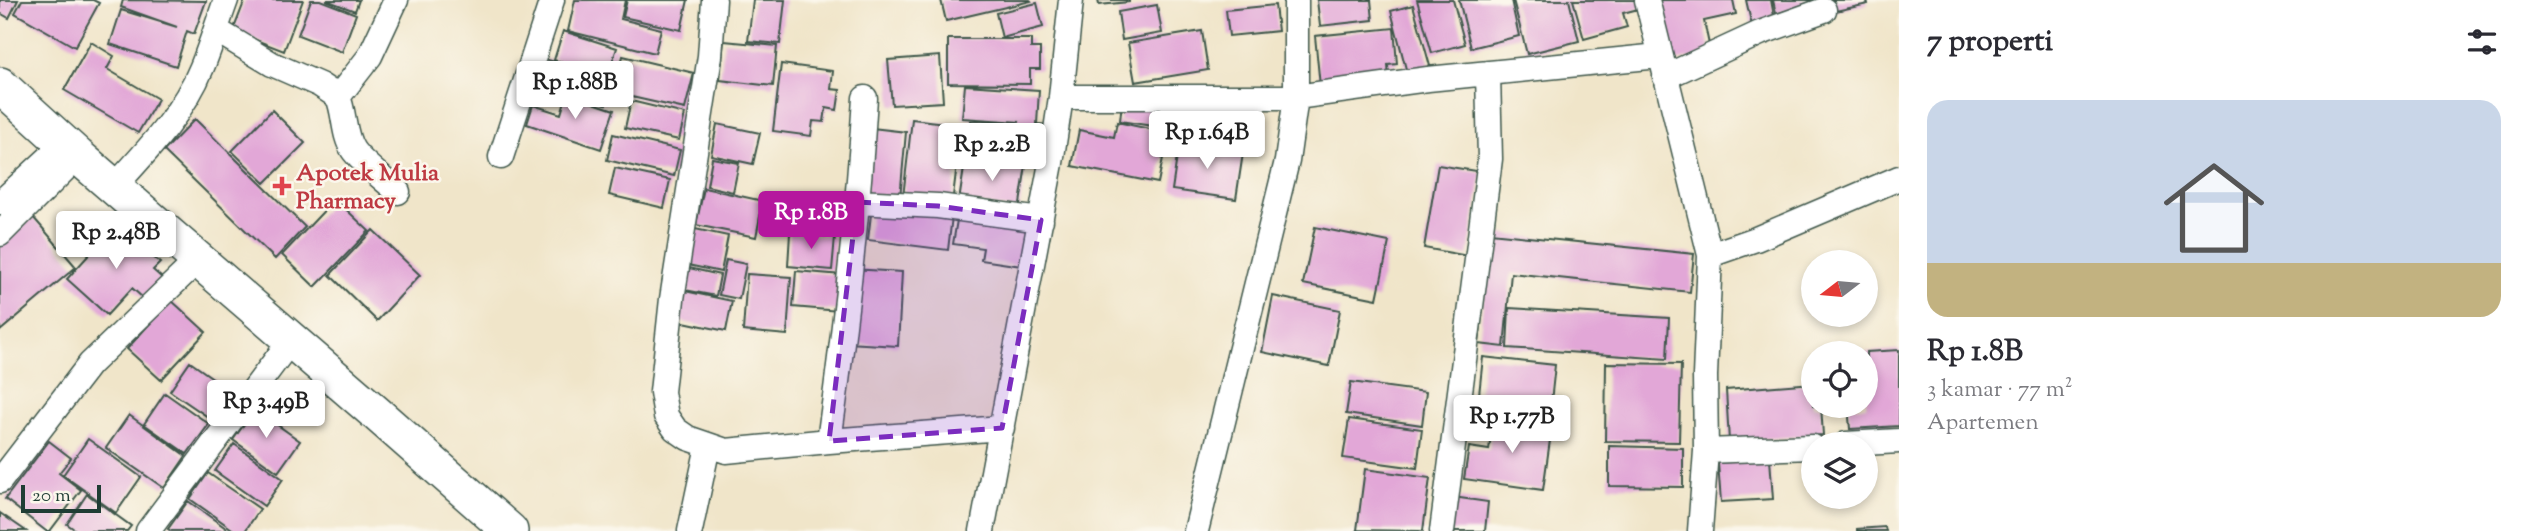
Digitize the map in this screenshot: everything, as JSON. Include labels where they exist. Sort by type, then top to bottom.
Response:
[{"type":"main road","points":[[0,85],[291,340],[476,519],[510,531]]},
{"type":"street","points":[[115,186],[142,157],[178,109],[201,70],[226,0]]},
{"type":"street","points":[[338,97],[370,56],[396,0]]},
{"type":"street","points":[[501,157],[552,0]]},
{"type":"street","points":[[714,0],[710,56],[675,274],[662,392],[666,416],[675,429],[688,438],[726,451],[829,440],[1002,428]]},
{"type":"street","points":[[982,531],[1041,220],[1061,97],[1071,0]]},
{"type":"street","points":[[1196,531],[1287,161],[1296,97],[1296,0]]},
{"type":"street","points":[[1647,0],[1710,255],[1705,376],[1706,451],[1700,531]]},
{"type":"street","points":[[1061,97],[1296,97],[1488,73],[1662,66],[1824,10]]},
{"type":"street","points":[[216,30],[272,64],[320,85],[338,97],[353,150],[398,192]]},
{"type":"street","points":[[1442,531],[1490,159],[1488,73]]},
{"type":"street","points":[[829,440],[844,332],[865,97]]},
{"type":"street","points":[[0,203],[71,150]]},
{"type":"street","points":[[0,234],[71,150]]},
{"type":"street","points":[[1710,255],[1756,239],[1899,178]]},
{"type":"street","points":[[857,202],[938,206],[1041,220]]},
{"type":"street","points":[[0,481],[90,364],[198,260]]},
{"type":"street","points":[[148,531],[291,340]]},
{"type":"street","points":[[1878,442],[1899,441]]},
{"type":"street","points":[[691,531],[708,446]]},
{"type":"street","points":[[1706,451],[1801,447]]},
{"type":"highlighted area","points":[[857,202],[938,206],[1041,220],[1002,428],[829,441]]},
{"type":"building","points":[[0,0],[18,0],[9,18],[0,13]]},
{"type":"building","points":[[22,0],[93,0],[99,3],[75,47],[15,13]]},
{"type":"building","points":[[123,0],[206,1],[194,34],[187,31],[176,66],[110,44],[121,10],[177,27],[121,7]]},
{"type":"building","points":[[245,0],[303,0],[284,51],[233,31]]},
{"type":"building","points":[[311,0],[320,0],[356,14],[342,52],[298,35]]},
{"type":"building","points":[[326,0],[359,0],[355,11]]},
{"type":"building","points":[[575,0],[625,0],[621,19],[661,29],[655,53],[568,31]]},
{"type":"building","points":[[627,0],[688,0],[681,30],[623,17]]},
{"type":"building","points":[[753,0],[785,0],[780,44],[748,41]]},
{"type":"building","points":[[941,0],[1030,0],[1031,1],[946,21]]},
{"type":"building","points":[[1098,0],[1129,0],[1129,2],[1099,5]]},
{"type":"building","points":[[1317,0],[1371,0],[1373,20],[1320,26]]},
{"type":"building","points":[[1417,0],[1453,0],[1465,44],[1432,53]]},
{"type":"building","points":[[1459,0],[1511,0],[1519,36],[1471,48]]},
{"type":"building","points":[[1513,0],[1569,0],[1579,41],[1527,54]]},
{"type":"building","points":[[1573,0],[1639,0],[1642,8],[1623,13],[1627,27],[1584,39]]},
{"type":"building","points":[[1659,0],[1733,0],[1736,14],[1704,21],[1711,54],[1671,62]]},
{"type":"building","points":[[1746,0],[1771,0],[1775,21],[1752,26]]},
{"type":"building","points":[[1773,0],[1822,0],[1776,14]]},
{"type":"building","points":[[1828,0],[1867,0],[1868,4],[1831,12]]},
{"type":"building","points":[[1037,3],[1043,27],[1002,38],[996,13]]},
{"type":"building","points":[[1157,5],[1162,33],[1122,40],[1118,12]]},
{"type":"building","points":[[1275,5],[1278,31],[1229,36],[1226,10]]},
{"type":"building","points":[[1413,5],[1430,66],[1407,73],[1391,11]]},
{"type":"building","points":[[1394,28],[1397,64],[1388,65],[1389,79],[1320,86],[1315,36]]},
{"type":"building","points":[[563,31],[617,48],[607,77],[554,60]]},
{"type":"building","points":[[1202,31],[1208,70],[1135,82],[1128,43]]},
{"type":"building","points":[[948,39],[1031,39],[1031,48],[1040,48],[1040,69],[1030,69],[1030,84],[948,83]]},
{"type":"building","points":[[724,41],[777,46],[773,86],[720,80]]},
{"type":"building","points":[[91,42],[114,56],[107,69],[158,99],[138,133],[64,90]]},
{"type":"building","points":[[623,56],[694,73],[685,109],[614,93]]},
{"type":"building","points":[[940,56],[943,102],[892,105],[888,60]]},
{"type":"building","points":[[545,59],[613,81],[606,104],[538,81]]},
{"type":"building","points":[[781,64],[833,71],[831,89],[840,90],[837,110],[826,108],[824,122],[813,121],[811,136],[773,131]]},
{"type":"building","points":[[965,85],[1039,90],[1037,124],[1050,125],[1044,164],[966,152],[971,120],[1020,122],[962,118]]},
{"type":"building","points":[[567,94],[614,110],[601,149],[527,124],[533,105],[561,114]]},
{"type":"building","points":[[631,101],[685,114],[679,140],[625,128]]},
{"type":"building","points":[[1122,102],[1175,110],[1172,129],[1120,121]]},
{"type":"building","points":[[1184,106],[1237,113],[1233,148],[1180,141]]},
{"type":"building","points":[[272,110],[305,143],[265,183],[232,151]]},
{"type":"building","points":[[195,119],[305,227],[275,259],[164,151]]},
{"type":"building","points":[[912,119],[962,125],[952,204],[903,197]]},
{"type":"building","points":[[1117,122],[1168,133],[1158,183],[1072,166],[1079,130],[1114,137]]},
{"type":"building","points":[[717,124],[760,133],[753,164],[711,155]]},
{"type":"building","points":[[872,128],[906,132],[900,198],[866,194]]},
{"type":"building","points":[[613,134],[680,150],[674,176],[607,160]]},
{"type":"building","points":[[1179,143],[1243,153],[1236,199],[1172,190]]},
{"type":"building","points":[[966,155],[1026,165],[1019,210],[959,201]]},
{"type":"building","points":[[712,158],[739,163],[733,192],[707,186]]},
{"type":"building","points":[[1438,165],[1482,172],[1468,256],[1424,248]]},
{"type":"building","points":[[615,168],[670,180],[664,208],[609,195]]},
{"type":"building","points":[[704,188],[763,201],[756,237],[696,225]]},
{"type":"building","points":[[335,199],[369,231],[315,287],[282,255]]},
{"type":"building","points":[[872,206],[952,216],[948,250],[868,240]]},
{"type":"building","points":[[958,214],[1028,224],[1022,266],[981,260],[983,248],[953,244]]},
{"type":"building","points":[[33,217],[76,267],[0,331],[0,246]]},
{"type":"building","points":[[117,224],[160,263],[153,270],[162,278],[143,298],[132,288],[107,315],[67,279]]},
{"type":"building","points":[[1315,227],[1389,242],[1377,299],[1303,284]]},
{"type":"building","points":[[695,229],[728,236],[721,272],[688,265]]},
{"type":"building","points":[[373,230],[420,275],[377,321],[330,275]]},
{"type":"building","points":[[790,233],[835,237],[832,270],[788,266]]},
{"type":"building","points":[[1490,233],[1694,254],[1690,292],[1511,273],[1504,347],[1479,344]]},
{"type":"building","points":[[726,260],[746,264],[739,299],[719,295]]},
{"type":"building","points":[[689,268],[720,275],[716,296],[685,290]]},
{"type":"building","points":[[851,269],[902,272],[898,346],[848,343]]},
{"type":"building","points":[[796,271],[842,275],[839,311],[793,307]]},
{"type":"building","points":[[747,274],[791,277],[787,335],[743,331]]},
{"type":"building","points":[[680,290],[732,301],[726,331],[674,320]]},
{"type":"building","points":[[1273,296],[1340,310],[1329,366],[1262,352]]},
{"type":"building","points":[[171,300],[206,332],[161,380],[127,349]]},
{"type":"building","points":[[1509,308],[1669,318],[1667,359],[1507,348]]},
{"type":"building","points":[[1899,350],[1899,426],[1850,429],[1849,418],[1878,418],[1878,351]]},
{"type":"building","points":[[1483,357],[1555,365],[1551,402],[1479,395]]},
{"type":"building","points":[[190,362],[231,391],[211,419],[170,391]]},
{"type":"building","points":[[1606,363],[1681,364],[1679,442],[1605,441]]},
{"type":"building","points":[[1351,382],[1426,392],[1422,425],[1346,414]]},
{"type":"building","points":[[1801,384],[1801,418],[1822,418],[1823,432],[1801,432],[1801,436],[1729,441],[1726,390]]},
{"type":"building","points":[[165,393],[209,424],[187,454],[144,424]]},
{"type":"building","points":[[255,409],[300,441],[278,472],[233,440]]},
{"type":"building","points":[[129,415],[186,456],[164,488],[106,448]]},
{"type":"building","points":[[1493,418],[1552,426],[1543,490],[1464,479],[1469,447],[1489,450]]},
{"type":"building","points":[[1349,419],[1422,429],[1417,468],[1343,458]]},
{"type":"building","points":[[88,439],[141,477],[116,513],[63,475]]},
{"type":"building","points":[[49,441],[71,458],[59,473],[81,490],[50,531],[46,531],[5,499]]},
{"type":"building","points":[[234,444],[283,479],[264,506],[215,471]]},
{"type":"building","points":[[1609,446],[1683,448],[1683,487],[1609,486]]},
{"type":"building","points":[[1770,459],[1773,499],[1721,502],[1718,463]]},
{"type":"building","points":[[1365,469],[1430,478],[1423,531],[1357,530]]},
{"type":"building","points":[[208,473],[260,509],[245,531],[235,531],[190,499]]},
{"type":"building","points":[[87,494],[131,526],[127,531],[77,531],[67,524]]},
{"type":"building","points":[[1453,497],[1488,502],[1485,531],[1449,531]]},
{"type":"building","points":[[188,501],[230,531],[168,529]]},
{"type":"building","points":[[0,513],[26,531],[0,531]]},
{"type":"building","points":[[1885,527],[1886,531],[1857,531],[1857,529]]},
{"type":"place","name":"Apotek Mulia Pharmacy","points":[[282,186]]}]
